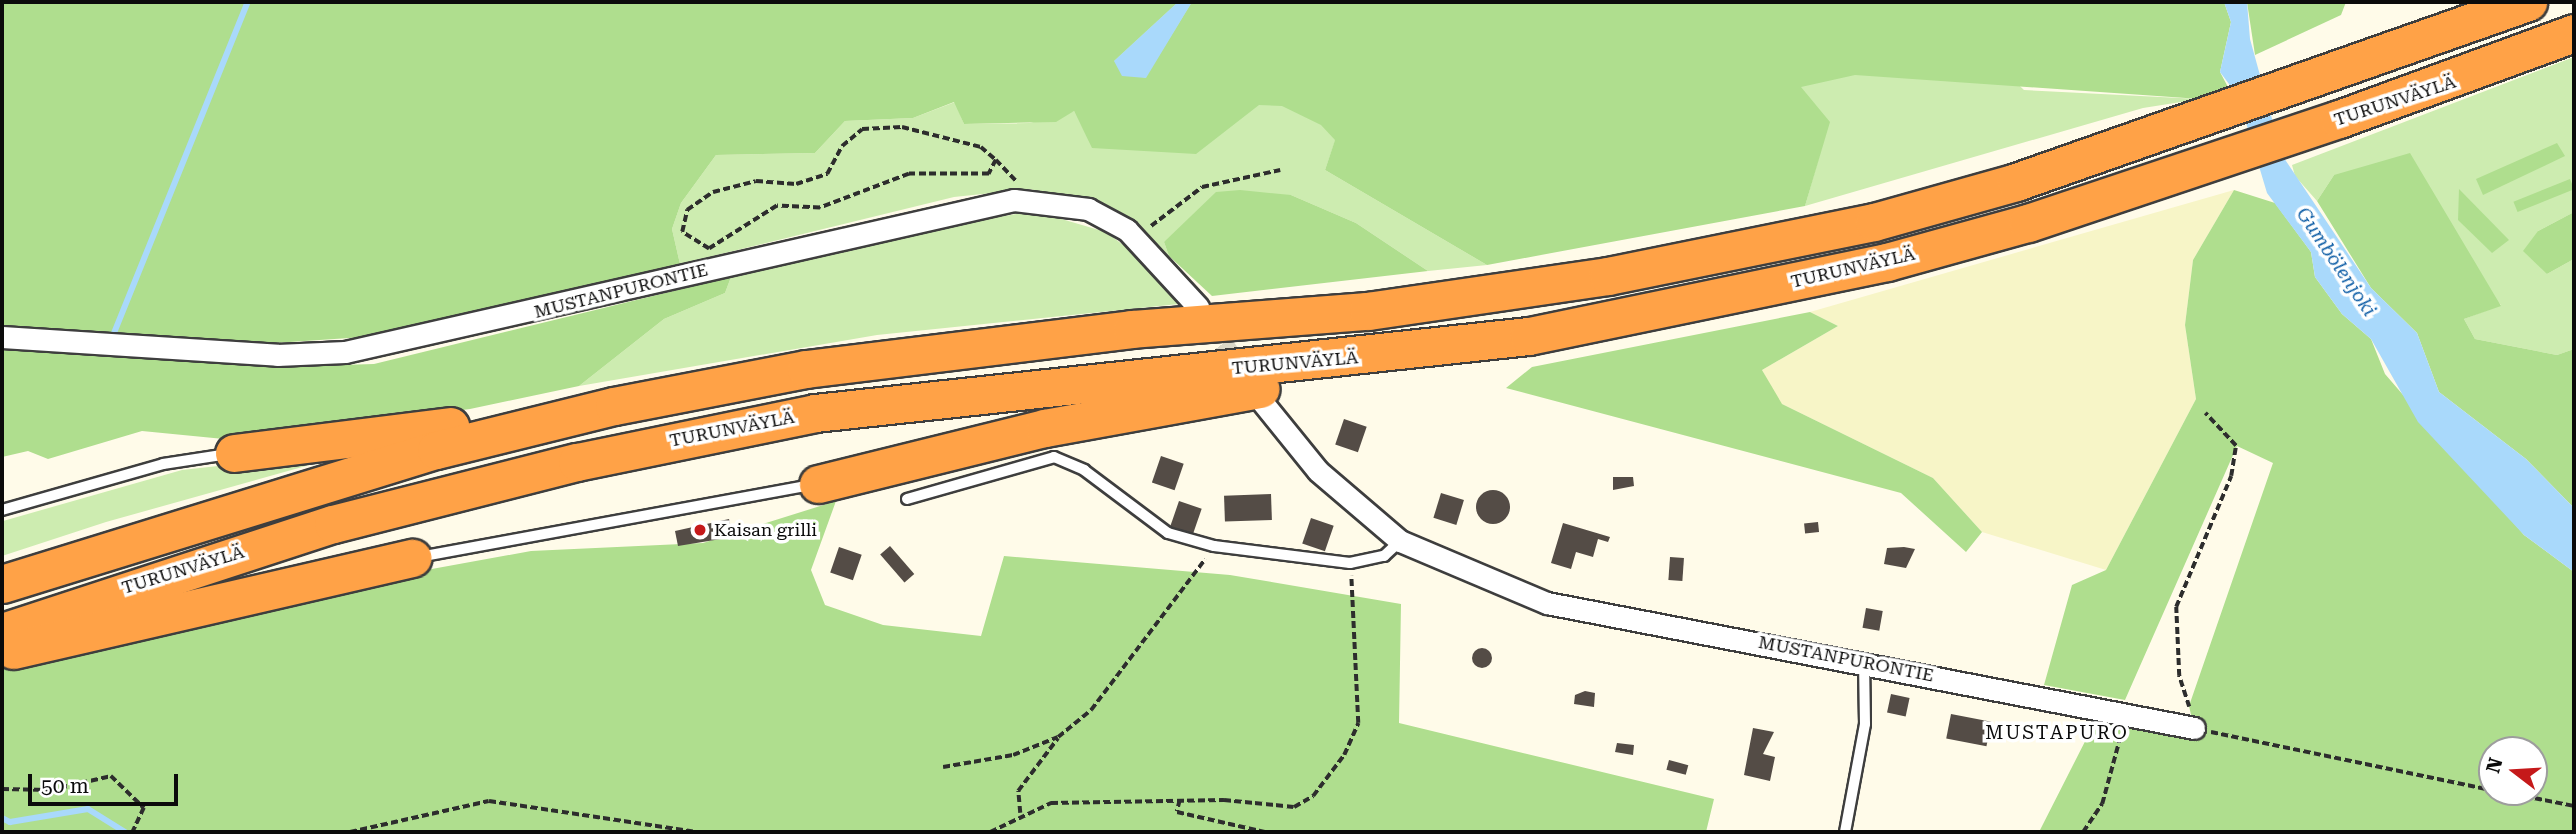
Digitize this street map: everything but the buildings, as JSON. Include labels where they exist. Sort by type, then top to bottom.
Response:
[{"type":"highway","points":[[2,584],[323,481],[614,406],[806,369],[1132,330],[1368,311],[1608,276],[1874,222],[2182,125],[2528,2]]},
{"type":"highway","name":"TURUNVÄYLÄ","points":[[2,632],[333,524],[577,462],[815,413],[1528,336],[1887,262],[2195,167],[2339,119],[2574,33]]},
{"type":"highway","points":[[818,484],[1045,428],[1528,336]]},
{"type":"highway","points":[[234,453],[614,406]]},
{"type":"highway","points":[[2,653],[412,558]]},
{"type":"street","name":"MUSTANPURONTIE","points":[[2,337],[277,355],[345,352],[1014,200],[1088,209],[1136,238],[1198,307]]},
{"type":"street","name":"MUSTANPURONTIE","points":[[1263,403],[1318,471],[1400,541],[1547,603],[2194,728]]},
{"type":"lane","points":[[2,510],[163,464],[234,453]]},
{"type":"lane","points":[[907,499],[1054,457],[1084,470],[1168,533],[1214,546],[1350,563],[1384,556],[1400,541]]},
{"type":"lane","points":[[412,558],[818,484]]},
{"type":"lane","points":[[1845,832],[1865,724],[1864,663]]},
{"type":"path","points":[[902,127],[981,147],[996,160],[989,174],[909,174],[820,208],[803,204],[777,206],[709,249],[682,232],[687,210],[713,192],[755,181],[796,184],[827,174],[842,146],[862,129],[902,127]]},
{"type":"path","points":[[1136,238],[1202,187],[1280,170]]},
{"type":"path","points":[[2205,413],[2236,446],[2231,476],[2176,607],[2179,676],[2194,728],[2478,787]]},
{"type":"path","points":[[1020,813],[1018,791],[1058,737],[1091,710],[1214,546]]},
{"type":"path","points":[[989,832],[1020,813],[1051,803],[1180,800],[1294,807],[1313,796],[1344,755],[1358,723],[1350,563]]},
{"type":"path","points":[[2083,832],[2102,804],[2127,713]]},
{"type":"path","points":[[943,768],[1013,755],[1058,737]]},
{"type":"path","points":[[2,789],[50,790],[111,776],[144,808],[133,832]]},
{"type":"path","points":[[1180,800],[1177,812],[1265,832]]},
{"type":"path","points":[[350,832],[489,801],[697,832]]},
{"type":"path","points":[[2548,801],[2574,806]]},
{"type":"shaded area","points":[[2234,190],[2193,260],[2185,325],[2196,399],[2106,570],[1982,532],[1933,478],[1780,403],[1762,370],[1838,326],[1810,312]]},
{"type":"green space","points":[[2,2],[1178,2],[1114,61],[1145,78],[1192,2],[2224,2],[2231,22],[2220,72],[2229,89],[2200,99],[1855,75],[1801,87],[1830,122],[1805,206],[1487,265],[1325,170],[1335,140],[1321,125],[1282,106],[1259,105],[1196,154],[1092,148],[1074,111],[1056,122],[964,124],[954,102],[913,118],[845,121],[815,153],[716,155],[681,203],[672,229],[680,264],[379,336],[260,344],[2,325]]},
{"type":"green space","points":[[889,2],[1573,2],[1335,141],[1325,170],[1487,265],[1428,271],[1356,223],[1291,195],[1164,242],[1169,256],[1126,219],[1081,199],[1029,189],[954,197],[680,264],[672,229],[681,203],[716,155],[815,153],[845,121],[913,118],[955,102],[964,124],[1030,123],[1074,111],[1093,148],[1139,148]]},
{"type":"green space","points":[[1933,2],[2024,90],[2200,99],[2143,108],[1805,206],[1829,122],[1800,87]]},
{"type":"green space","points":[[2247,2],[2346,2],[2341,15],[2255,55]]},
{"type":"green space","points":[[2574,57],[2574,212],[2538,231],[2547,274],[2574,259],[2574,349],[2557,355],[2475,339],[2464,319],[2501,305],[2334,175],[2317,201],[2295,176],[2292,165]]},
{"type":"green space","points":[[2557,143],[2565,156],[2483,195],[2476,179]]},
{"type":"green space","points":[[2410,153],[2501,306],[2464,319],[2475,339],[2557,355],[2574,349],[2574,508],[2526,459],[2439,392],[2417,333],[2371,288],[2317,201],[2334,175]]},
{"type":"green space","points":[[2570,179],[2574,189],[2518,212],[2513,202]]},
{"type":"green space","points":[[2459,189],[2509,240],[2492,253],[2458,220]]},
{"type":"green space","points":[[1240,190],[1291,195],[1356,223],[1428,271],[1212,296],[1169,256],[1164,242],[1216,192]]},
{"type":"green space","points":[[2234,190],[2275,203],[2311,252],[2315,277],[2342,314],[2371,339],[2385,374],[2524,535],[2574,572],[2574,832],[2039,832],[2102,708],[2194,728],[2189,706],[2273,463],[2237,446],[2125,700],[2044,685],[2072,585],[2106,570],[2196,399],[2185,325],[2193,260]]},
{"type":"green space","points":[[1034,211],[1106,232],[1151,266],[1179,304],[877,335],[579,386],[664,319],[725,293],[731,277],[914,231]]},
{"type":"green space","points":[[2574,212],[2574,259],[2547,274],[2523,251],[2538,231]]},
{"type":"green space","points":[[731,277],[725,293],[664,319],[579,386],[470,409],[234,440],[142,431],[48,459],[28,451],[2,457],[2,347],[309,366],[374,364]]},
{"type":"green space","points":[[1810,312],[1838,326],[1762,370],[1782,404],[1933,478],[1982,532],[1966,552],[1901,493],[1506,388],[1532,367]]},
{"type":"green space","points":[[363,450],[106,522],[2,556],[3,521],[182,470]]},
{"type":"green space","points":[[836,501],[811,570],[825,605],[883,625],[981,636],[1004,556],[1230,575],[1401,604],[1399,723],[1714,799],[1706,832],[2,832],[2,668],[333,587],[531,551],[703,543]]},
{"type":"water","points":[[1178,2],[1192,2],[1146,78],[1122,76],[1114,61]]},
{"type":"water","name":"Gumbölenjoki","points":[[2224,2],[2247,2],[2250,39],[2282,155],[2371,288],[2417,333],[2439,392],[2526,459],[2574,508],[2574,572],[2524,535],[2418,422],[2371,339],[2342,314],[2315,277],[2311,252],[2267,193],[2238,96],[2220,72],[2231,22]]},
{"type":"waterway","points":[[114,333],[248,2]]},
{"type":"waterway","points":[[2,818],[10,822],[88,809],[125,832]]},
{"type":"tunnel","points":[[1205,318],[1242,372]]},
{"type":"place","name":"Kaisan grilli","points":[[700,530]]},
{"type":"district","name":"MUSTAPURO","points":[[2057,733]]}]
